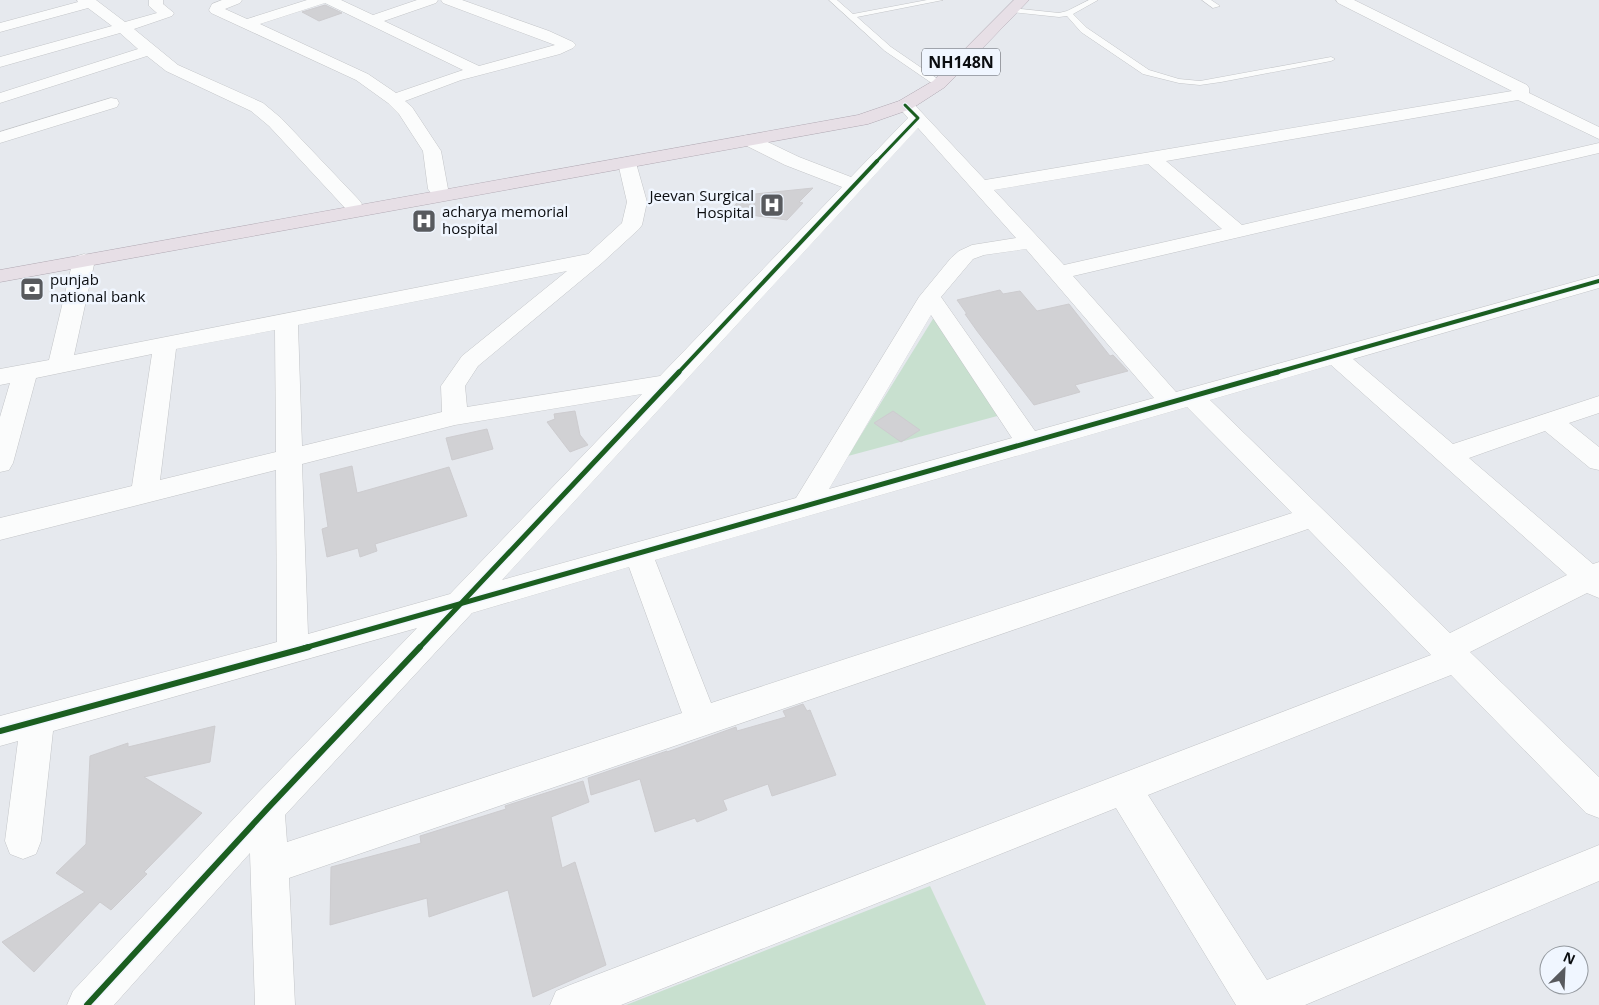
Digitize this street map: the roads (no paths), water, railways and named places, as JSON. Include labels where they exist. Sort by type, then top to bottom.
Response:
[{"type":"highway","name":"NH148N","points":[[0,276],[904,111],[939,84],[1017,5]]},
{"type":"highway","name":"NH148N","points":[[0,266],[856,113],[904,111]]},
{"type":"street","points":[[0,62],[167,14],[156,6],[156,0]]},
{"type":"street","points":[[235,0],[217,7],[216,10],[354,73],[378,86],[394,99],[406,111],[432,151],[438,189]]},
{"type":"street","points":[[246,24],[321,0]]},
{"type":"street","points":[[330,0],[477,71]]},
{"type":"street","points":[[372,20],[431,0]]},
{"type":"street","points":[[394,99],[477,71],[555,52],[568,44],[448,0]]},
{"type":"street","points":[[1343,0],[1521,88],[1520,95]]},
{"type":"street","points":[[0,28],[88,2],[124,27],[172,68],[257,108],[275,122],[352,204]]},
{"type":"street","points":[[0,98],[150,50]]},
{"type":"street","points":[[980,187],[1520,95],[1599,134]]},
{"type":"street","points":[[0,138],[112,102]]},
{"type":"street","points":[[87,1005],[267,809],[854,185],[904,111],[980,187],[1059,273],[1182,399],[1313,517],[1599,801]]},
{"type":"street","points":[[749,140],[792,161],[854,185]]},
{"type":"street","points":[[1059,273],[1599,148]]},
{"type":"street","points":[[1152,158],[1238,232]]},
{"type":"street","points":[[455,417],[452,386],[470,362],[632,225],[637,202],[627,163]]},
{"type":"street","points":[[805,506],[930,297],[966,255],[979,250],[1031,242]]},
{"type":"street","points":[[0,377],[594,259]]},
{"type":"street","points":[[60,365],[84,260]]},
{"type":"street","points":[[0,731],[294,651],[1599,281]]},
{"type":"street","points":[[930,297],[1029,443]]},
{"type":"street","points":[[286,320],[294,651]]},
{"type":"street","points":[[145,494],[165,344]]},
{"type":"street","points":[[570,1005],[1124,789],[1451,654],[1595,578],[1448,455],[1335,356]]},
{"type":"street","points":[[0,463],[25,372]]},
{"type":"street","points":[[0,528],[290,459],[455,417],[669,382]]},
{"type":"street","points":[[1448,455],[1599,404]]},
{"type":"street","points":[[1549,421],[1599,461]]},
{"type":"street","points":[[269,866],[1313,517]]},
{"type":"street","points":[[638,554],[702,722]]},
{"type":"street","points":[[23,841],[37,721]]},
{"type":"street","points":[[1124,789],[1257,1004],[1599,862]]},
{"type":"street","points":[[267,809],[276,1005]]},
{"type":"lane","points":[[834,0],[888,49],[939,84]]},
{"type":"lane","points":[[851,16],[939,0]]},
{"type":"lane","points":[[1017,5],[1050,15],[1069,13],[1094,0]]},
{"type":"lane","points":[[1206,0],[1216,6]]},
{"type":"lane","points":[[1069,13],[1084,30],[1146,72],[1179,81],[1200,83],[1221,80],[1331,59]]},
{"type":"place","name":"Jeevan Surgical Hospital","points":[[772,205]]},
{"type":"place","name":"acharya memorial hospital","points":[[424,221]]},
{"type":"place","name":"punjab national bank","points":[[32,289]]}]
